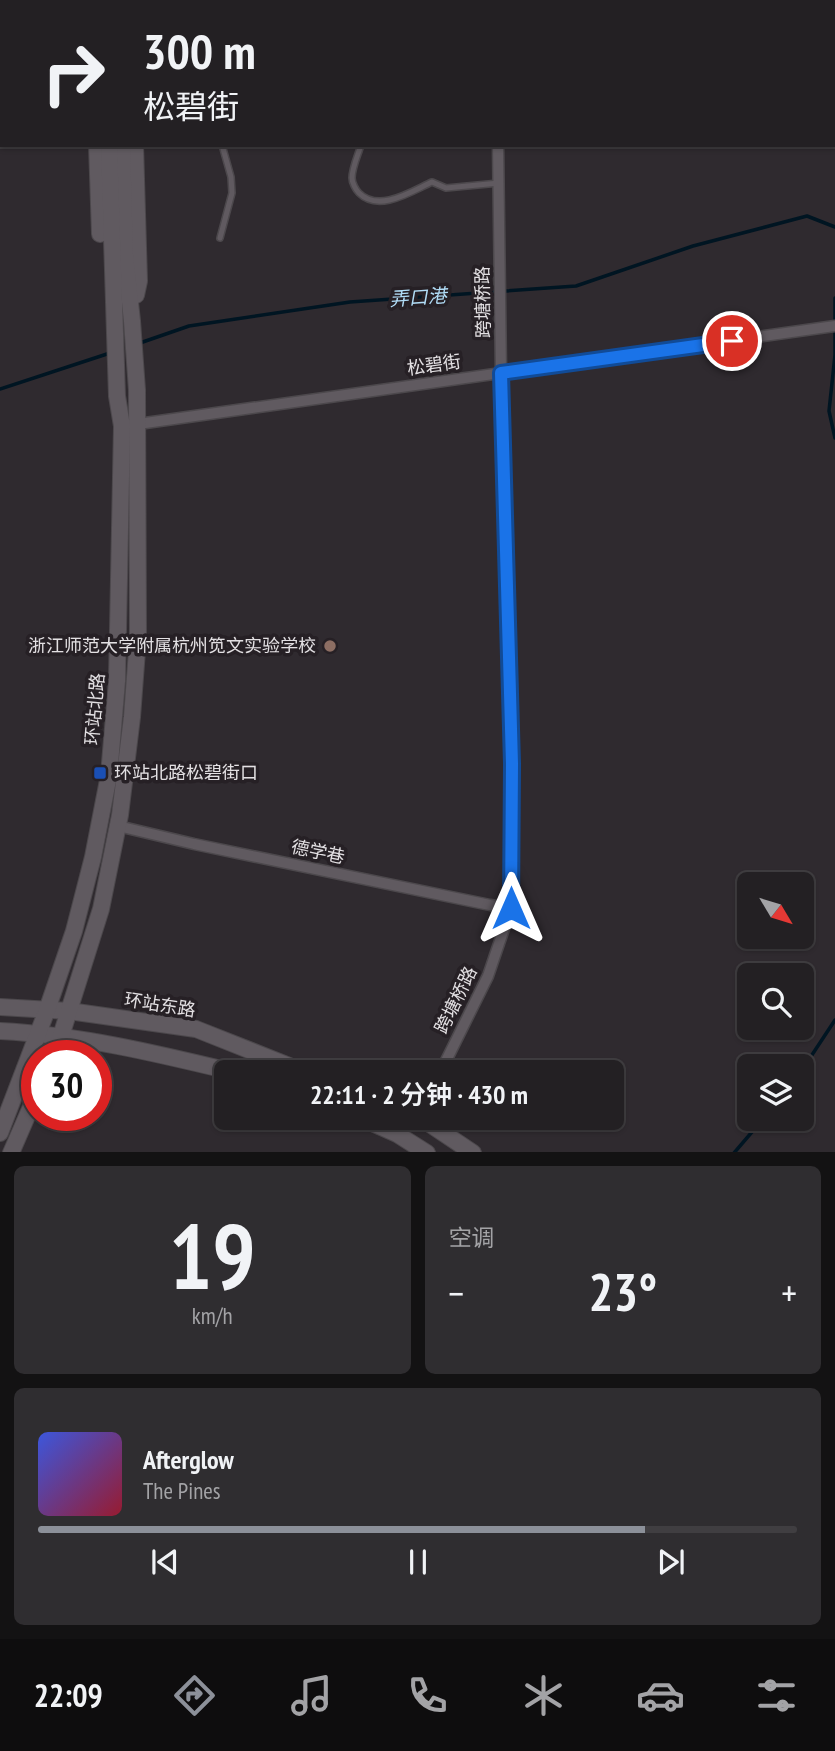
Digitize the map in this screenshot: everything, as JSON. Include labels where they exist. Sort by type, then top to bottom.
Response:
[{"type":"main road","points":[[97,147],[102,300],[115,330]]},
{"type":"main road","name":"环站北路","points":[[59,1040],[101,909],[118,826],[132,717],[138,637],[130,425],[117,396],[109,147]]},
{"type":"main road","name":"环站北路","points":[[0,1133],[74,931],[93,857],[109,775],[117,681],[130,425],[137,390],[125,255],[122,147]]},
{"type":"main road","points":[[132,321],[139,281],[135,147]]},
{"type":"main road","name":"环站东路","points":[[0,1007],[69,1011],[196,1029],[274,1060]]},
{"type":"main road","points":[[0,1031],[61,1036],[143,1050],[214,1067]]},
{"type":"main road","points":[[11,1152],[21,1130]]},
{"type":"main road","points":[[388,1130],[425,1152]]},
{"type":"main road","points":[[439,1130],[472,1152]]},
{"type":"street","name":"跨塘桥路","points":[[446,1060],[488,976],[511,908],[512,764],[501,373],[498,147]]},
{"type":"street","name":"松碧街","points":[[130,425],[835,326]]},
{"type":"street","name":"德学巷","points":[[118,826],[511,908]]},
{"type":"lane","points":[[220,238],[232,193],[231,177],[223,147]]},
{"type":"lane","points":[[360,147],[352,178],[356,191],[373,200],[394,200],[432,182],[446,188],[499,183]]},
{"type":"waterway","name":"弄口港","points":[[137,344],[189,326],[350,302],[576,286],[693,246],[807,216],[835,227]]},
{"type":"waterway","points":[[835,298],[835,355],[829,411],[835,438]]},
{"type":"waterway","name":"弄口港","points":[[0,389],[110,353]]},
{"type":"waterway","points":[[813,1054],[835,1020]]},
{"type":"waterway","points":[[735,1152],[753,1131]]},
{"type":"place","name":"浙江师范大学附属杭州笕文实验学校","points":[[330,646]]},
{"type":"place","name":"环站北路松碧街口","points":[[100,773]]},
{"type":"route","points":[[511,908],[512,764],[501,373],[732,341]]}]
